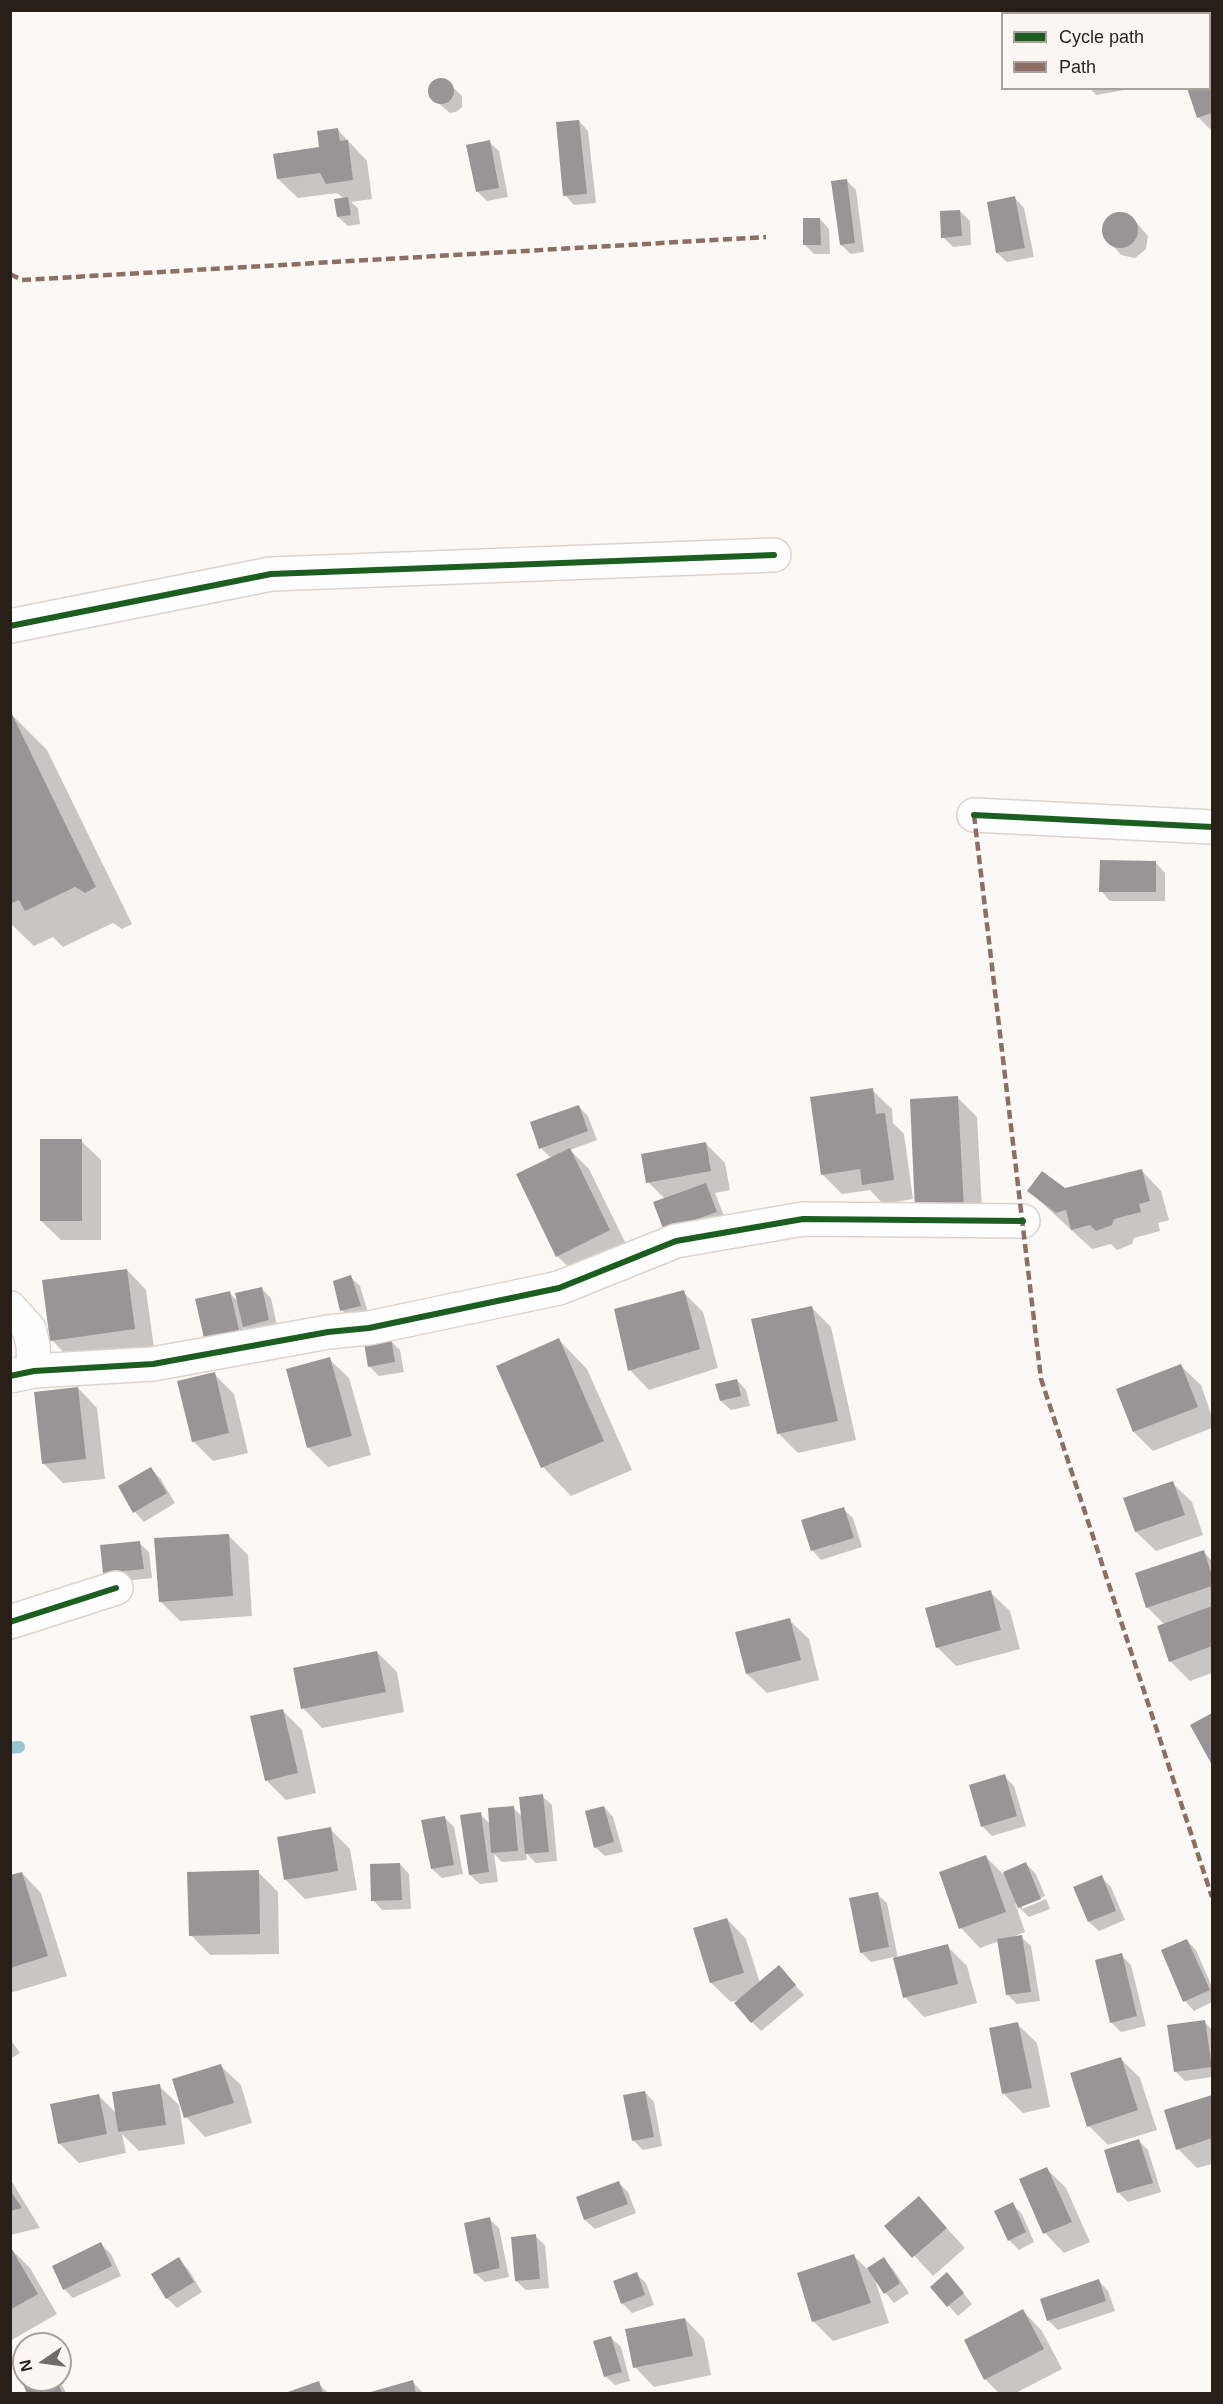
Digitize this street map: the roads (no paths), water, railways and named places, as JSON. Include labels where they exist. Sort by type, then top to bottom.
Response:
[{"type":"street","points":[[10,626],[271,574],[774,555]]},
{"type":"street","points":[[974,815],[1212,827]]},
{"type":"street","points":[[10,1308],[29,1329],[33,1345],[22,1374],[153,1364],[276,1340],[369,1328],[559,1288],[676,1241],[803,1220],[1023,1221]]},
{"type":"street","points":[[10,1622],[116,1588]]},
{"type":"waterway","points":[[10,1748],[19,1747]]}]
